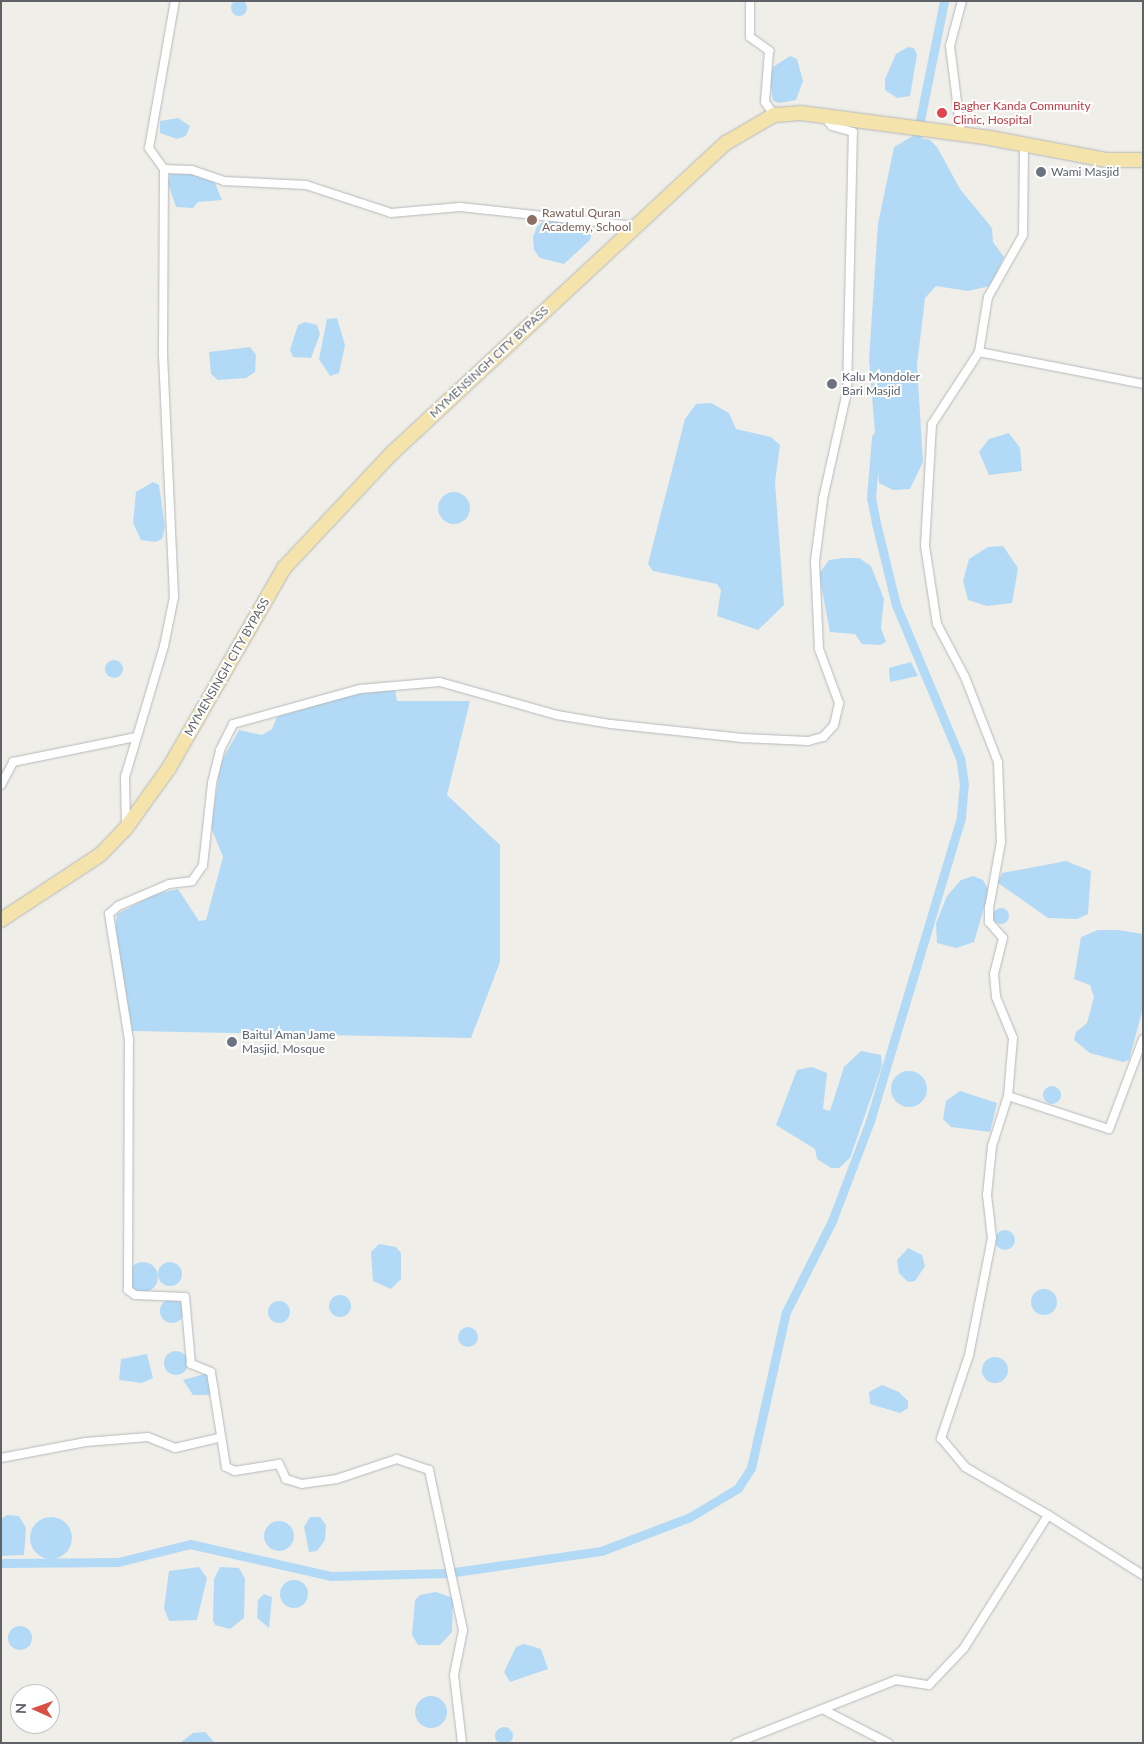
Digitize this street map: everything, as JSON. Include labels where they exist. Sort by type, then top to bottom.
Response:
[{"type":"highway","name":"MYMENSINGH CITY BYPASS","points":[[1,920],[100,855],[126,828],[169,768],[284,568],[392,453],[726,143],[774,115],[822,114],[1024,144],[1106,160],[1143,160]]},
{"type":"street","points":[[126,828],[125,777],[174,597],[163,355],[164,169],[149,148],[150,130],[176,1]]},
{"type":"street","points":[[750,1],[750,37],[769,51],[765,102],[774,115]]},
{"type":"street","points":[[961,134],[950,46],[962,1]]},
{"type":"street","points":[[462,1743],[454,1675],[463,1630],[454,1579],[429,1470],[397,1459],[337,1479],[293,1483],[279,1464],[235,1471],[226,1467],[218,1438],[211,1372],[191,1364],[185,1297],[135,1295],[125,1284],[128,1040],[109,914],[118,906],[169,884],[192,881],[203,865],[212,783],[220,750],[234,724],[360,690],[440,682],[557,715],[611,724],[742,738],[808,741],[823,737],[834,724],[839,703],[819,650],[815,561],[824,493],[847,392],[853,132],[832,126],[822,114]]},
{"type":"street","points":[[1024,144],[1023,235],[988,297],[978,352],[932,424],[925,546],[937,624],[965,677],[998,762],[1001,842],[988,908],[989,922],[1003,938],[994,974],[996,997],[1014,1038],[1008,1096],[992,1146],[987,1195],[992,1238],[971,1346],[941,1438],[965,1467],[1048,1515],[1143,1575]]},
{"type":"street","points":[[164,169],[192,170],[224,181],[306,185],[391,213],[460,206],[636,226]]},
{"type":"street","points":[[978,352],[1143,384]]},
{"type":"street","points":[[1,785],[12,762],[136,737]]},
{"type":"street","points":[[1008,1096],[1109,1129],[1143,1039]]},
{"type":"street","points":[[1,1458],[86,1442],[148,1437],[175,1448],[218,1438]]},
{"type":"street","points":[[736,1743],[826,1711],[896,1680],[929,1685],[938,1678],[992,1606],[1048,1515]]},
{"type":"street","points":[[826,1711],[888,1743]]},
{"type":"water","points":[[236,0],[242,0],[247,5],[245,14],[236,16],[231,11],[231,5]]},
{"type":"water","points":[[908,47],[914,48],[917,55],[910,96],[897,98],[885,90],[885,79],[896,54]]},
{"type":"water","points":[[790,56],[797,59],[803,81],[796,100],[780,103],[773,101],[770,79],[773,67]]},
{"type":"water","points":[[178,118],[190,126],[186,136],[177,139],[160,133],[160,121]]},
{"type":"water","points":[[911,137],[930,140],[937,147],[960,189],[992,228],[993,242],[1004,257],[990,286],[968,291],[936,286],[925,298],[917,365],[923,462],[910,489],[893,490],[879,483],[869,359],[878,224],[894,147]]},
{"type":"water","points":[[182,170],[214,181],[222,200],[198,202],[193,208],[176,207],[168,183],[171,172]]},
{"type":"water","points":[[546,220],[588,227],[593,230],[590,240],[564,264],[540,258],[534,250],[533,237],[537,226]]},
{"type":"water","points":[[337,318],[345,345],[339,373],[330,376],[319,359],[327,319]]},
{"type":"water","points":[[305,322],[317,325],[320,334],[311,358],[293,357],[290,350],[298,325]]},
{"type":"water","points":[[250,347],[256,355],[255,372],[246,378],[218,380],[211,374],[209,352]]},
{"type":"water","points":[[711,403],[729,413],[736,429],[771,437],[780,445],[775,482],[784,605],[758,630],[717,616],[721,590],[717,584],[653,571],[648,564],[685,419],[696,404]]},
{"type":"water","points":[[1009,433],[1020,448],[1022,471],[989,475],[979,452],[989,439]]},
{"type":"water","points":[[153,482],[159,485],[165,527],[162,539],[155,542],[141,540],[133,523],[136,492]]},
{"type":"water","points":[[454,492],[460,493],[465,497],[469,502],[469,514],[465,519],[460,523],[454,524],[448,523],[443,519],[439,514],[438,508],[439,502],[443,497],[448,493]]},
{"type":"water","points":[[1003,546],[1018,568],[1012,603],[987,606],[968,600],[963,581],[969,559],[988,547]]},
{"type":"water","points":[[859,558],[871,566],[884,599],[881,628],[886,642],[880,645],[862,644],[855,634],[830,632],[819,574],[829,560]]},
{"type":"water","points":[[114,660],[120,663],[123,669],[120,675],[114,678],[108,675],[105,669],[108,663]]},
{"type":"water","points":[[911,662],[918,676],[890,682],[889,668]]},
{"type":"water","points":[[395,690],[397,701],[470,701],[447,795],[500,845],[500,962],[471,1038],[132,1031],[115,932],[117,914],[156,894],[178,889],[199,921],[206,920],[223,857],[211,827],[221,762],[239,730],[262,735],[272,729],[277,717],[349,695]]},
{"type":"water","points":[[1066,861],[1091,871],[1088,914],[1077,919],[1048,918],[998,883],[1002,873]]},
{"type":"water","points":[[973,876],[983,880],[989,891],[974,942],[956,948],[937,943],[936,923],[947,896],[961,880]]},
{"type":"water","points":[[1001,908],[1007,910],[1009,916],[1007,922],[1001,924],[995,922],[993,916],[995,910]]},
{"type":"water","points":[[1098,930],[1118,930],[1143,934],[1143,1008],[1129,1060],[1123,1062],[1090,1053],[1074,1040],[1076,1032],[1087,1023],[1094,997],[1090,985],[1074,979],[1081,937]]},
{"type":"water","points":[[861,1051],[881,1055],[882,1066],[850,1158],[839,1168],[831,1168],[817,1159],[815,1149],[776,1125],[797,1070],[812,1067],[827,1073],[823,1109],[830,1111],[844,1067]]},
{"type":"water","points":[[909,1071],[916,1072],[922,1076],[926,1082],[926,1096],[922,1102],[916,1106],[909,1107],[902,1106],[896,1102],[892,1096],[891,1089],[892,1082],[896,1076],[902,1072]]},
{"type":"water","points":[[1048,1086],[1056,1086],[1061,1091],[1059,1102],[1048,1104],[1043,1099],[1043,1091]]},
{"type":"water","points":[[960,1091],[997,1103],[990,1132],[951,1127],[943,1119],[946,1101]]},
{"type":"water","points":[[1005,1230],[1012,1233],[1015,1240],[1012,1247],[1005,1250],[998,1247],[995,1240],[998,1233]]},
{"type":"water","points":[[379,1244],[396,1247],[401,1253],[401,1279],[391,1289],[373,1281],[371,1252]]},
{"type":"water","points":[[908,1248],[922,1255],[925,1266],[915,1281],[908,1282],[899,1273],[897,1260]]},
{"type":"water","points":[[143,1262],[149,1263],[157,1271],[157,1283],[149,1291],[143,1292],[137,1291],[129,1283],[128,1277],[129,1271],[137,1263]]},
{"type":"water","points":[[170,1262],[175,1263],[181,1269],[181,1279],[175,1285],[170,1286],[165,1285],[159,1279],[158,1274],[159,1269],[165,1263]]},
{"type":"water","points":[[1044,1289],[1053,1293],[1057,1302],[1053,1311],[1044,1315],[1035,1311],[1031,1302],[1035,1293]]},
{"type":"water","points":[[340,1295],[348,1298],[351,1306],[348,1314],[340,1317],[332,1314],[329,1306],[332,1298]]},
{"type":"water","points":[[172,1299],[181,1302],[184,1311],[181,1320],[172,1323],[163,1320],[160,1311],[163,1302]]},
{"type":"water","points":[[275,1301],[283,1301],[290,1308],[290,1316],[283,1323],[275,1323],[268,1316],[268,1308]]},
{"type":"water","points":[[468,1327],[475,1330],[478,1337],[475,1344],[468,1347],[461,1344],[458,1337],[461,1330]]},
{"type":"water","points":[[171,1351],[181,1351],[188,1358],[188,1368],[181,1375],[171,1375],[164,1368],[164,1358]]},
{"type":"water","points":[[147,1354],[153,1378],[142,1383],[119,1380],[121,1359]]},
{"type":"water","points":[[995,1357],[1004,1361],[1008,1370],[1004,1379],[995,1383],[986,1379],[982,1370],[986,1361]]},
{"type":"water","points":[[208,1373],[212,1395],[193,1395],[183,1380]]},
{"type":"water","points":[[882,1385],[899,1392],[908,1401],[908,1408],[900,1413],[870,1404],[869,1392]]},
{"type":"water","points":[[7,1515],[19,1516],[26,1528],[24,1555],[1,1556],[1,1519]]},
{"type":"water","points":[[55,1517],[63,1520],[69,1526],[72,1538],[69,1550],[63,1556],[47,1559],[39,1556],[33,1550],[30,1534],[33,1526],[39,1520]]},
{"type":"water","points":[[310,1517],[320,1517],[326,1525],[325,1540],[317,1551],[309,1552],[304,1527]]},
{"type":"water","points":[[279,1521],[289,1526],[294,1536],[289,1546],[279,1551],[269,1546],[264,1536],[269,1526]]},
{"type":"water","points":[[199,1567],[207,1578],[197,1620],[169,1621],[164,1608],[169,1571]]},
{"type":"water","points":[[220,1567],[239,1568],[245,1579],[244,1618],[230,1629],[215,1625],[213,1620],[214,1579]]},
{"type":"water","points":[[294,1580],[304,1584],[308,1594],[304,1604],[294,1608],[284,1604],[280,1594],[284,1584]]},
{"type":"water","points":[[436,1592],[453,1598],[452,1632],[440,1645],[418,1645],[412,1635],[415,1600],[420,1595]]},
{"type":"water","points":[[264,1594],[272,1597],[269,1628],[257,1618],[258,1600]]},
{"type":"water","points":[[20,1626],[29,1629],[32,1638],[29,1647],[20,1650],[11,1647],[8,1638],[11,1629]]},
{"type":"water","points":[[524,1644],[541,1649],[548,1669],[510,1682],[504,1672],[516,1647]]},
{"type":"water","points":[[431,1696],[443,1700],[447,1712],[443,1724],[431,1728],[419,1724],[415,1712],[419,1700]]},
{"type":"water","points":[[504,1727],[510,1730],[513,1736],[510,1742],[504,1745],[498,1742],[495,1736],[498,1730]]},
{"type":"water","points":[[205,1732],[215,1743],[180,1743],[193,1733]]},
{"type":"waterway","points":[[914,150],[944,1]]},
{"type":"waterway","points":[[1,1563],[118,1562],[190,1544],[331,1576],[448,1573],[601,1551],[690,1517],[738,1488],[751,1468],[786,1312],[832,1221],[870,1121],[961,817],[964,785],[960,758],[896,605],[876,523],[871,498],[876,437]]},
{"type":"place","name":"Bagher Kanda Community Clinic, Hospital","points":[[942,113]]},
{"type":"place","name":"Wami Masjid","points":[[1041,172]]},
{"type":"place","name":"Rawatul Quran Academy, School","points":[[532,220]]},
{"type":"place","name":"Kalu Mondoler Bari Masjid","points":[[832,384]]},
{"type":"place","name":"Baitul Aman Jame Masjid, Mosque","points":[[232,1042]]}]
